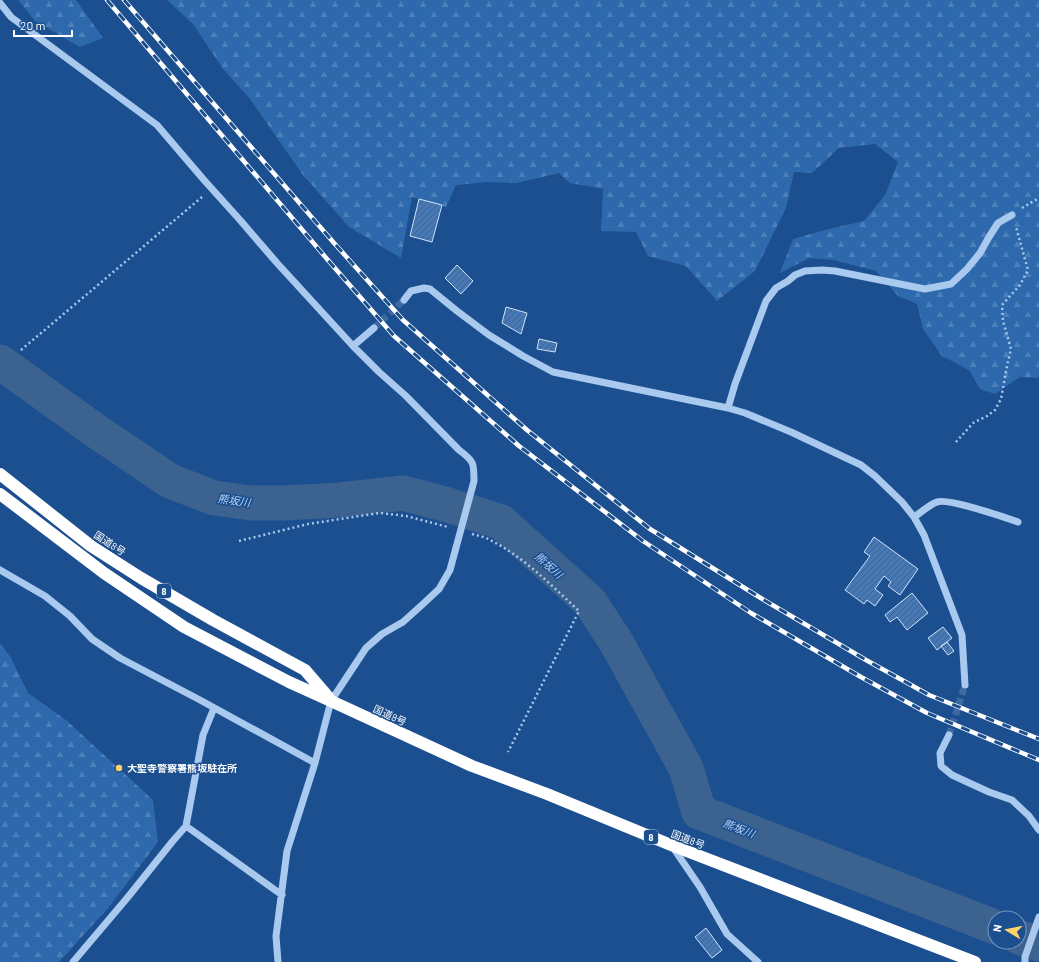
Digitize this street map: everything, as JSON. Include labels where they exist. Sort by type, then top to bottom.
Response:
[{"type":"highway","name":"国道8号","points":[[0,474],[91,546],[141,578],[213,620],[305,670],[331,701]]},
{"type":"highway","name":"国道8号","points":[[0,494],[104,573],[184,627],[289,682],[472,766],[547,794],[671,845],[975,962]]},
{"type":"street","points":[[0,3],[11,17],[157,125],[277,263],[353,346],[406,396],[459,450],[468,457],[474,466],[474,481],[450,570],[439,589],[403,622],[382,634],[366,648],[331,701],[315,763],[287,851],[276,936],[278,962]]},
{"type":"street","points":[[728,408],[735,384],[766,301],[776,288],[795,275],[805,270],[822,270],[835,271],[924,289],[951,284],[968,269],[980,253],[988,237],[998,223],[1012,215]]},
{"type":"street","points":[[404,300],[411,291],[424,288],[430,289],[489,335],[553,372],[728,408],[745,413],[791,432],[861,465],[875,476],[902,502],[914,517],[924,535],[962,635],[965,686]]},
{"type":"street","points":[[353,346],[374,328]]},
{"type":"street","points":[[914,517],[938,501],[982,510],[1018,522]]},
{"type":"street","points":[[0,570],[45,596],[70,616],[92,639],[120,658],[315,763]]},
{"type":"street","points":[[73,962],[186,826],[203,735],[214,708]]},
{"type":"street","points":[[949,735],[940,753],[941,766],[965,781],[989,792],[1012,800],[1029,816],[1039,830]]},
{"type":"street","points":[[186,826],[282,895]]},
{"type":"street","points":[[671,845],[700,886],[727,934],[758,962]]},
{"type":"street","points":[[1025,962],[1039,917]]},
{"type":"path","points":[[21,350],[212,188]]},
{"type":"path","points":[[956,442],[973,423],[995,410],[1002,400],[1011,349],[1003,321],[1002,305],[1020,285],[1028,270],[1012,215],[1039,198]]},
{"type":"green space","points":[[18,0],[76,0],[103,38],[80,47],[35,21]]},
{"type":"green space","points":[[167,0],[1039,0],[1039,378],[1020,377],[995,394],[980,389],[969,370],[942,356],[923,329],[917,304],[898,296],[876,271],[834,260],[809,258],[780,273],[793,239],[864,221],[885,195],[898,162],[875,144],[839,148],[812,173],[794,172],[786,208],[755,271],[717,301],[686,266],[648,256],[636,232],[601,231],[603,189],[570,183],[559,173],[517,183],[488,182],[456,185],[446,207],[412,197],[401,258],[349,227],[303,175],[250,99],[223,69],[193,24]]},
{"type":"green space","points":[[0,643],[11,658],[28,693],[66,720],[153,800],[158,842],[109,907],[59,962],[0,962]]},
{"type":"building","points":[[419,199],[442,205],[432,242],[410,236]]},
{"type":"building","points":[[457,265],[473,281],[461,294],[445,278]]},
{"type":"building","points":[[506,307],[527,313],[521,334],[502,323]]},
{"type":"building","points":[[539,339],[557,343],[555,352],[537,349]]},
{"type":"building","points":[[874,537],[918,569],[900,595],[888,586],[891,582],[884,576],[875,589],[883,595],[875,606],[867,600],[864,604],[845,590],[870,556],[864,552]]},
{"type":"building","points":[[912,593],[928,613],[907,630],[897,617],[890,622],[885,615]]},
{"type":"building","points":[[943,627],[952,638],[937,650],[928,638]]},
{"type":"building","points":[[947,642],[954,651],[948,655],[941,646]]},
{"type":"building","points":[[706,928],[722,950],[712,958],[695,937]]},
{"type":"waterway","name":"熊坂川","points":[[0,362],[93,429],[170,481],[214,498],[251,503],[285,503],[340,500],[403,493],[448,505],[501,522],[590,602],[616,642],[686,768],[699,812],[987,924]]},
{"type":"waterway","name":"熊坂川","points":[[1027,940],[1039,944]]},
{"type":"tunnel","points":[[374,328],[404,300]]},
{"type":"tunnel","points":[[949,735],[965,685]]},
{"type":"railway","points":[[107,0],[394,336],[519,446],[643,541],[751,613],[861,677],[927,713],[1039,760]]},
{"type":"railway","points":[[124,0],[334,243],[403,320],[527,430],[650,529],[759,597],[929,695],[1039,739]]},
{"type":"place","name":"大聖寺警察署熊坂駐在所","points":[[119,768]]}]
